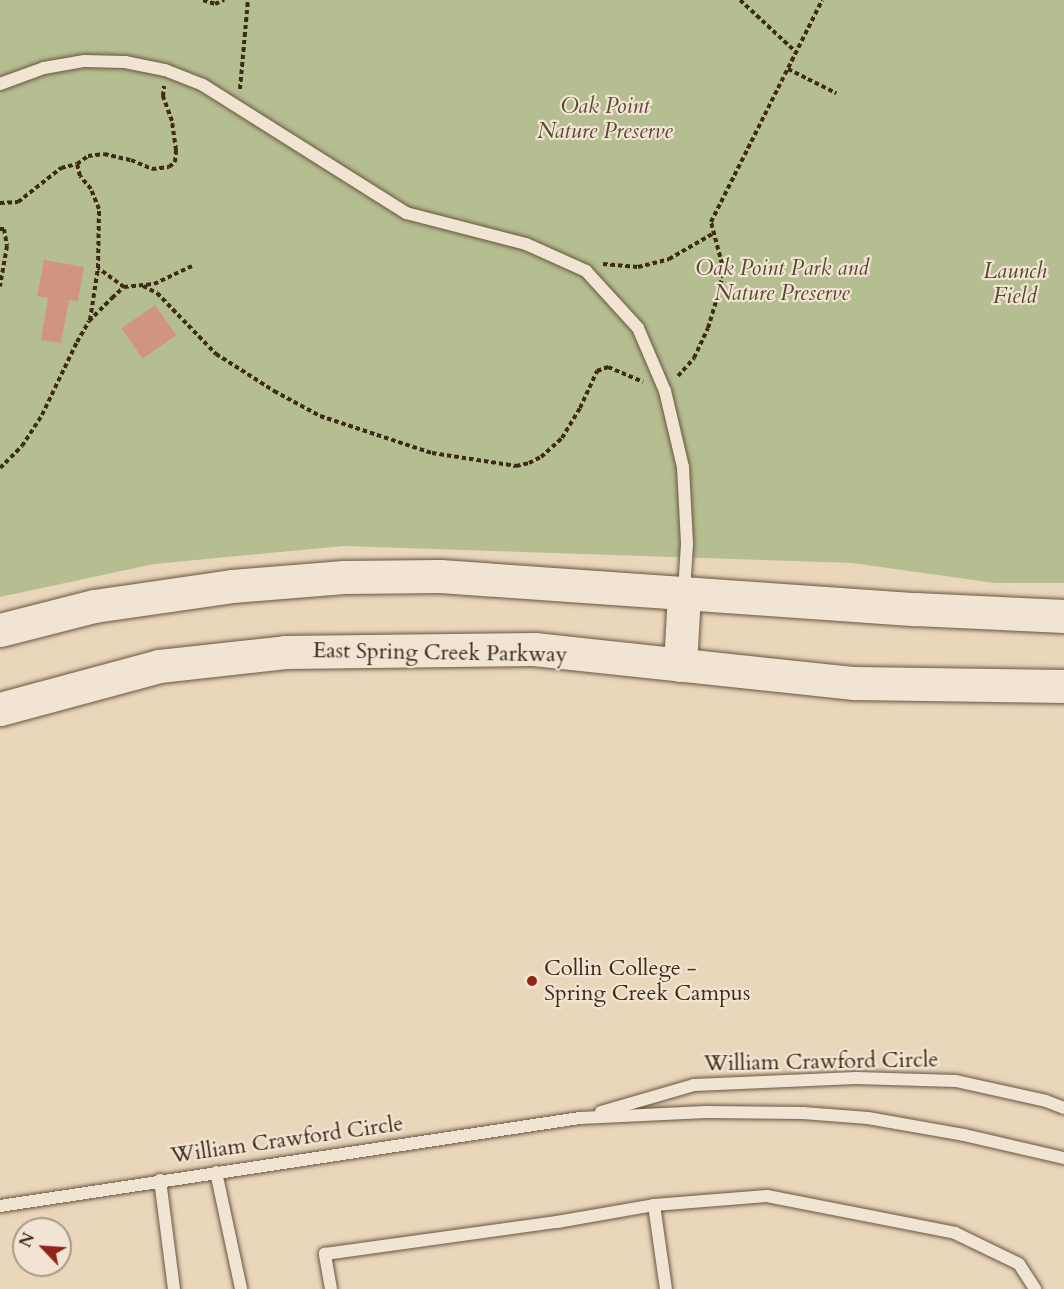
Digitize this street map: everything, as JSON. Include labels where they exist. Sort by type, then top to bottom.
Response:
[{"type":"main road","points":[[0,630],[105,604],[232,586],[344,577],[440,576],[915,609],[1064,616]]},
{"type":"main road","points":[[680,665],[684,593]]},
{"type":"main road","name":"East Spring Creek Parkway","points":[[0,709],[159,666],[285,652],[534,650],[854,683],[1064,686]]},
{"type":"lane","points":[[0,84],[44,68],[84,61],[125,62],[165,70],[203,85],[406,213],[526,244],[586,271],[638,327],[665,391],[684,467],[687,544],[684,593]]},
{"type":"lane","name":"William Crawford Circle","points":[[580,1118],[694,1085],[856,1078],[956,1081],[1046,1101],[1064,1108]]},
{"type":"lane","name":"William Crawford Circle","points":[[0,1206],[580,1118],[706,1112],[803,1113],[879,1120],[964,1135],[1064,1158]]},
{"type":"lane","points":[[1051,1155],[1064,1165]]},
{"type":"lane","points":[[216,1172],[241,1289]]},
{"type":"lane","points":[[160,1180],[174,1289]]},
{"type":"lane","points":[[331,1289],[325,1254],[557,1222],[654,1205],[767,1196],[955,1233],[1018,1264],[1035,1289]]},
{"type":"lane","points":[[654,1205],[666,1289]]},
{"type":"path","points":[[203,0],[215,4],[224,0]]},
{"type":"path","points":[[238,107],[248,0]]},
{"type":"path","points":[[740,0],[797,53]]},
{"type":"path","points":[[143,285],[157,294],[216,354],[237,369],[320,416],[359,431],[432,453],[516,466],[541,457],[562,438],[580,408],[597,371],[608,367],[665,391],[694,358],[708,328],[721,273],[711,222],[822,0]]},
{"type":"path","points":[[788,69],[837,93]]},
{"type":"path","points":[[0,203],[18,202],[61,168],[77,164],[88,156],[105,154],[131,160],[152,169],[169,167],[175,162],[172,122],[162,96],[165,70]]},
{"type":"path","points":[[0,468],[22,446],[42,415],[89,321],[98,268],[99,209],[91,189],[80,176],[77,164]]},
{"type":"path","points":[[0,230],[4,229],[7,246],[0,286]]},
{"type":"path","points":[[586,271],[606,262],[639,267],[669,259],[714,233]]},
{"type":"path","points":[[89,321],[124,287],[153,284],[192,266]]},
{"type":"path","points":[[98,268],[124,287]]},
{"type":"green space","name":"Oak Point Park and Nature Preserve","points":[[0,0],[1064,0],[1064,583],[995,583],[852,563],[343,546],[154,564],[0,597]]},
{"type":"building","points":[[44,260],[84,267],[78,301],[69,300],[61,343],[41,340],[48,298],[37,296]]},
{"type":"building","points":[[155,305],[176,335],[143,359],[121,329]]},
{"type":"place","name":"Collin College - Spring Creek Campus","points":[[532,981]]},
{"type":"park label","name":"Oak Point Nature Preserve","points":[[605,118]]},
{"type":"park label","name":"Launch Field","points":[[1015,284]]}]
